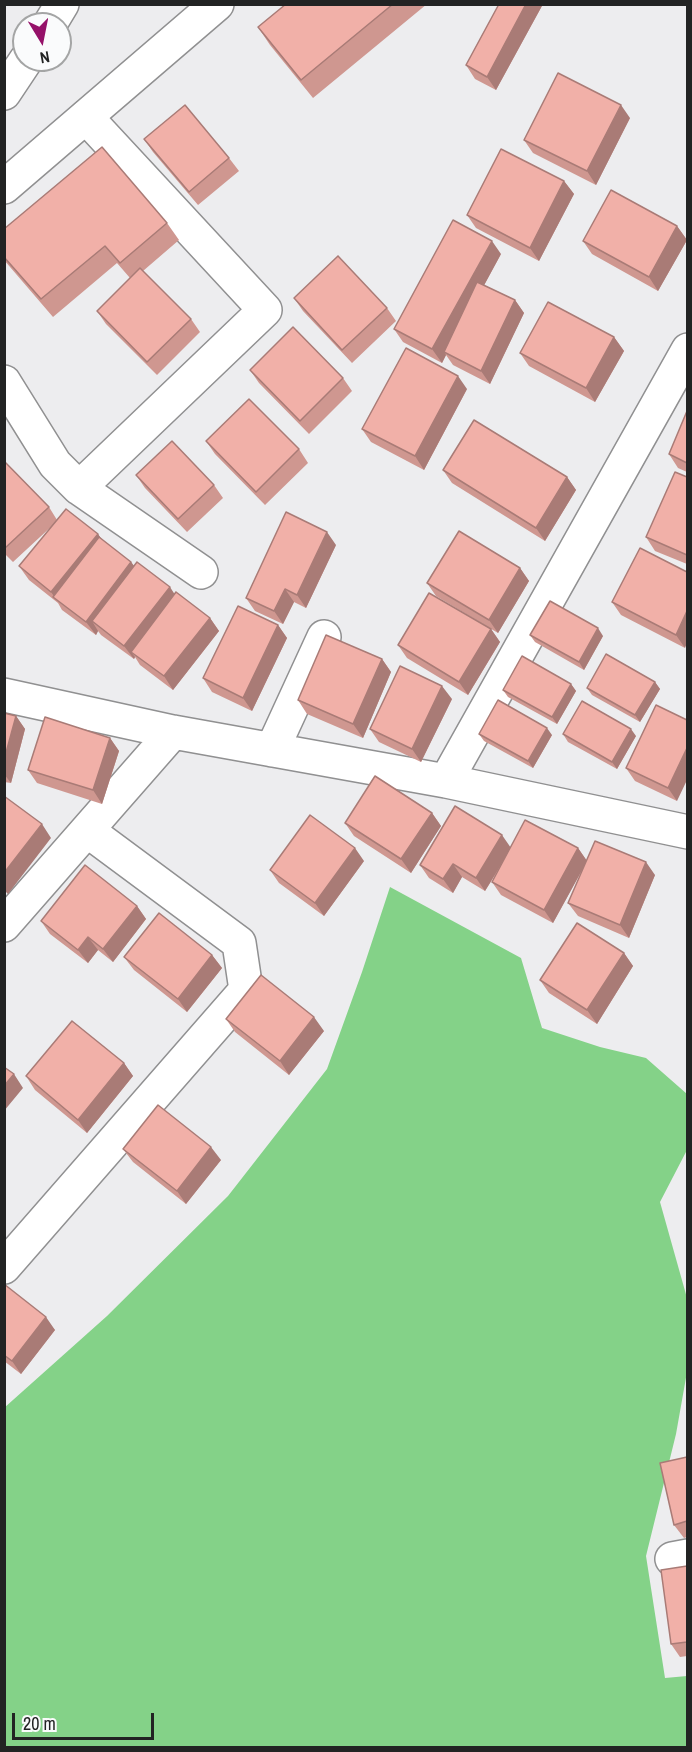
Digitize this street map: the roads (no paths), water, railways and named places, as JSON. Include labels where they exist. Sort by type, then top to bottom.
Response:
[{"type":"street","points":[[4,187],[217,4]]},
{"type":"street","points":[[4,93],[18,72]]},
{"type":"street","points":[[79,488],[266,310],[86,117]]},
{"type":"street","points":[[446,781],[687,350]]},
{"type":"street","points":[[4,382],[55,464],[79,488],[201,572]]},
{"type":"street","points":[[272,750],[324,637]]},
{"type":"street","points":[[4,696],[173,732],[446,781],[687,832]]},
{"type":"street","points":[[4,925],[173,732]]},
{"type":"street","points":[[4,1268],[246,990],[238,943],[88,831]]}]
